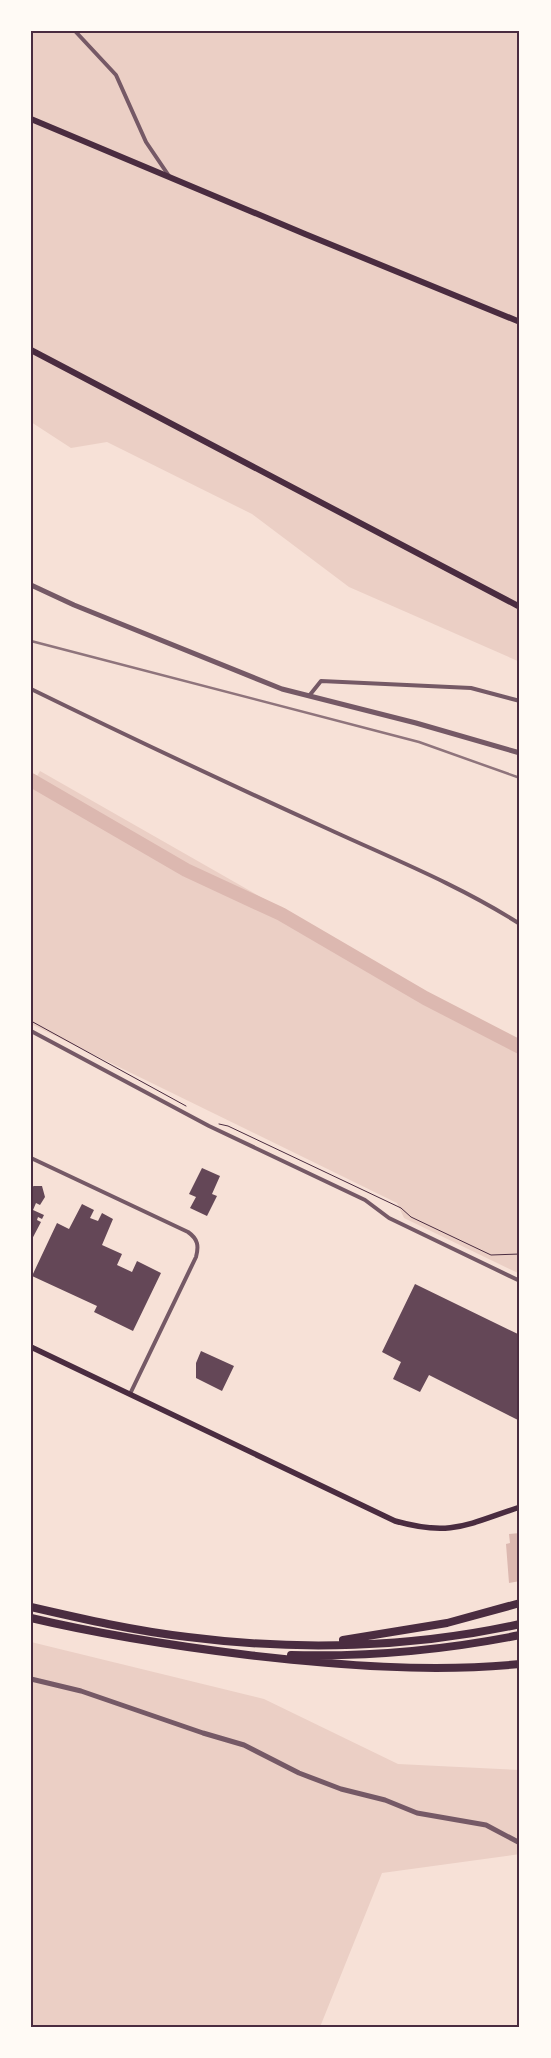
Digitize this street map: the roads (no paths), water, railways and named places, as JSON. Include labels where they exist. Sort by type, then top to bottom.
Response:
[{"type":"highway","points":[[317,1645],[447,1623],[520,1603]]},
{"type":"highway","points":[[31,1607],[127,1628],[188,1637],[251,1643],[317,1645],[410,1640],[520,1624]]},
{"type":"highway","points":[[31,1618],[128,1639],[290,1660],[405,1668],[463,1669],[520,1664]]},
{"type":"highway","points":[[220,1651],[294,1655],[360,1654],[435,1648],[520,1635]]},
{"type":"main road","points":[[31,119],[520,322]]},
{"type":"main road","points":[[31,350],[520,607]]},
{"type":"main road","points":[[31,1347],[328,1490],[401,1522],[434,1529],[447,1529],[471,1525],[520,1507]]},
{"type":"street","points":[[75,31],[116,75],[146,142],[171,178]]},
{"type":"street","points":[[31,585],[74,605],[282,689],[416,722],[520,753]]},
{"type":"street","points":[[309,696],[321,681],[471,688],[520,701]]},
{"type":"street","points":[[31,689],[182,762],[443,882],[520,924]]},
{"type":"street","points":[[31,1031],[209,1126],[365,1200],[389,1218],[520,1281]]},
{"type":"street","points":[[31,1158],[188,1232],[198,1242],[196,1257],[130,1394]]},
{"type":"street","points":[[31,1679],[81,1691],[244,1745],[299,1773],[341,1789],[385,1800],[417,1812],[486,1825],[520,1843]]},
{"type":"waterway","points":[[31,780],[186,870],[281,914],[425,998],[520,1047]]},
{"type":"railway","points":[[31,641],[419,742],[520,778]]}]
